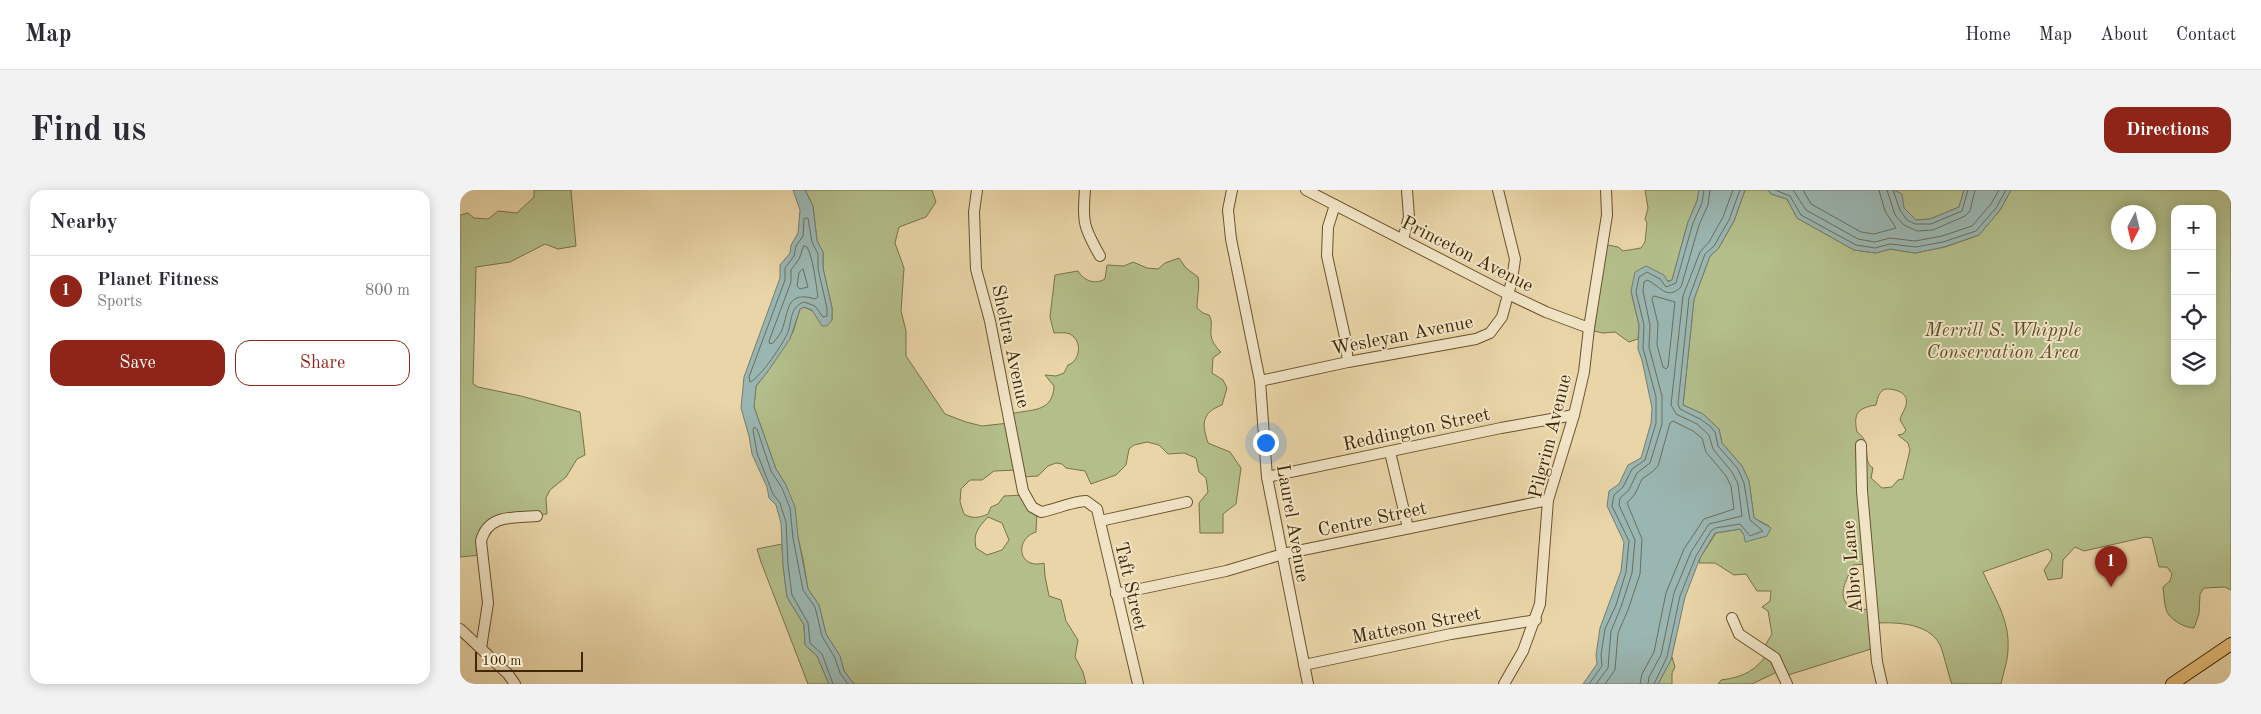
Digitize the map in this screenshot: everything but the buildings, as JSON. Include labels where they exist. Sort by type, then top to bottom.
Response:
[{"type":"main road","points":[[2172,684],[2231,644]]},
{"type":"street","name":"Sheltra Avenue","points":[[977,190],[974,212],[976,269],[990,321],[1023,491],[1032,507],[1041,512],[1056,509],[1072,502],[1086,501]]},
{"type":"street","points":[[1085,190],[1083,210],[1086,232],[1100,256]]},
{"type":"street","name":"Laurel Avenue","points":[[1232,190],[1228,210],[1231,239],[1260,381],[1267,477],[1283,554],[1291,606],[1308,684]]},
{"type":"street","name":"Princeton Avenue","points":[[1306,190],[1403,238],[1508,294],[1546,312],[1589,328]]},
{"type":"street","points":[[1403,238],[1409,217],[1407,190]]},
{"type":"street","name":"Wesleyan Avenue","points":[[1260,381],[1348,362],[1476,339],[1490,333],[1502,317],[1515,259],[1498,190]]},
{"type":"street","name":"Pilgrim Avenue","points":[[1504,684],[1523,650],[1536,620],[1540,604],[1548,500],[1574,416],[1584,372],[1589,328],[1605,237],[1607,215],[1606,190]]},
{"type":"street","points":[[1334,205],[1328,227],[1327,256],[1345,337],[1348,362]]},
{"type":"street","name":"Reddington Street","points":[[1267,477],[1502,428],[1574,416]]},
{"type":"street","name":"Albro Lane","points":[[1861,446],[1862,491],[1877,662],[1882,684]]},
{"type":"street","points":[[1390,452],[1408,528]]},
{"type":"street","name":"Centre Street","points":[[1116,594],[1226,571],[1283,554],[1548,500]]},
{"type":"street","name":"Taft Street","points":[[1086,501],[1097,509],[1138,684]]},
{"type":"street","points":[[1100,521],[1187,502]]},
{"type":"street","points":[[481,648],[488,603],[481,541],[483,532],[490,524],[503,519],[537,516]]},
{"type":"street","points":[[1732,618],[1739,634],[1775,658],[1787,684]]},
{"type":"street","name":"Matteson Street","points":[[1304,665],[1451,634],[1536,620]]},
{"type":"street","points":[[460,629],[508,674],[515,684]]},
{"type":"green space","points":[[534,190],[571,190],[576,246],[558,249],[545,244],[510,262],[476,267],[473,384],[478,387],[580,412],[585,455],[577,459],[566,477],[550,490],[546,498],[547,514],[507,517],[483,534],[481,555],[460,557],[460,215],[468,213],[474,218],[488,219],[498,211],[517,213],[534,197]]},
{"type":"green space","points":[[805,190],[932,190],[936,202],[926,217],[899,227],[895,243],[904,268],[901,311],[906,331],[906,356],[945,414],[982,426],[1009,423],[1010,414],[1033,410],[1045,405],[1053,395],[1054,386],[1045,375],[1056,376],[1064,373],[1077,355],[1078,346],[1074,337],[1068,333],[1054,333],[1050,317],[1055,275],[1078,271],[1087,280],[1097,282],[1105,279],[1107,265],[1124,266],[1133,262],[1147,268],[1158,269],[1165,263],[1179,258],[1186,268],[1198,277],[1197,308],[1209,315],[1211,319],[1211,336],[1221,352],[1213,358],[1212,373],[1223,380],[1227,388],[1222,405],[1210,412],[1205,420],[1206,436],[1208,443],[1230,452],[1241,468],[1236,504],[1223,514],[1223,533],[1200,533],[1199,503],[1208,492],[1206,478],[1199,472],[1196,458],[1184,453],[1168,454],[1159,445],[1147,442],[1134,445],[1129,449],[1126,465],[1116,475],[1091,484],[1085,471],[1066,468],[1062,464],[1056,463],[1048,466],[1038,476],[1022,477],[1018,470],[994,471],[982,480],[970,480],[961,489],[960,502],[964,514],[970,517],[988,514],[991,507],[998,504],[1004,496],[1024,495],[1037,511],[1036,532],[1024,541],[1022,553],[1029,562],[1035,564],[1044,563],[1049,596],[1061,600],[1066,621],[1078,640],[1075,657],[1083,672],[1086,684],[854,684],[844,671],[840,656],[826,634],[819,605],[808,589],[786,485],[776,469],[754,407],[756,386],[793,332],[800,309],[804,307],[832,320],[832,308],[823,268],[823,252],[817,241],[813,206]],"holes":[[[988,517],[1002,523],[1009,540],[1002,550],[987,555],[976,548],[975,538],[977,531]]]},
{"type":"green space","points":[[1645,190],[1699,190],[1672,280],[1631,291],[1639,325],[1638,339],[1629,342],[1615,332],[1603,333],[1589,330],[1603,244],[1618,247],[1623,251],[1641,248],[1645,242],[1647,223],[1645,219],[1648,208]]},
{"type":"green space","name":"Merrill S. Whipple Conservation Area","points":[[1745,190],[1768,190],[1771,194],[1787,199],[1797,218],[1854,250],[1876,253],[1890,249],[1915,253],[1945,247],[1979,235],[2000,210],[2011,190],[2231,190],[2231,590],[2225,587],[2204,588],[2200,594],[2199,614],[2194,628],[2190,628],[2175,621],[2167,612],[2163,587],[2170,581],[2172,574],[2167,567],[2159,567],[2152,538],[2146,537],[2084,551],[2075,547],[2063,560],[2062,578],[2048,580],[2044,570],[2051,560],[2052,554],[2048,549],[1983,572],[2004,618],[2008,638],[2008,653],[2001,684],[1952,684],[1941,646],[1934,637],[1920,628],[1903,624],[1879,623],[1871,649],[1785,676],[1779,671],[1752,684],[1718,684],[1721,680],[1742,675],[1757,666],[1767,655],[1763,649],[1772,634],[1768,611],[1762,607],[1770,601],[1771,591],[1757,591],[1746,574],[1734,575],[1715,563],[1699,563],[1700,558],[1716,533],[1740,529],[1744,535],[1769,526],[1754,518],[1749,481],[1742,466],[1722,443],[1719,429],[1703,414],[1683,405],[1694,299],[1710,256],[1718,249],[1734,221]],"holes":[[[1886,389],[1899,391],[1905,396],[1905,408],[1900,420],[1906,430],[1903,434],[1898,435],[1908,443],[1910,450],[1903,479],[1898,480],[1892,487],[1882,488],[1871,478],[1873,468],[1868,461],[1865,441],[1857,432],[1856,420],[1858,412],[1876,405],[1879,395]],[[1866,564],[1871,609],[1853,610],[1844,599],[1845,583],[1853,565]]]},
{"type":"green space","points":[[1894,190],[1964,190],[1959,207],[1930,219],[1916,220],[1904,208]]},
{"type":"green space","points":[[782,544],[787,597],[804,625],[805,645],[817,656],[829,684],[808,684],[761,562],[757,549]]},
{"type":"green space","points":[[1672,657],[1675,667],[1672,673],[1672,684],[1658,684]]},
{"type":"water","points":[[793,190],[805,190],[813,206],[817,241],[823,252],[823,268],[832,308],[832,320],[827,326],[822,326],[812,310],[804,307],[800,309],[790,339],[756,386],[754,407],[776,469],[786,485],[795,507],[798,537],[808,589],[819,605],[826,634],[840,656],[844,671],[854,684],[829,684],[817,656],[805,645],[804,625],[787,597],[781,523],[776,505],[769,498],[767,487],[752,454],[741,408],[744,377],[780,278],[780,265],[790,253],[791,245],[798,233],[800,210]]},
{"type":"water","points":[[1699,190],[1745,190],[1734,221],[1718,249],[1710,256],[1694,299],[1683,405],[1703,414],[1719,429],[1722,443],[1742,466],[1749,481],[1754,518],[1771,528],[1767,536],[1745,542],[1744,535],[1740,529],[1715,533],[1700,558],[1685,597],[1671,660],[1658,684],[1583,684],[1597,664],[1596,655],[1600,628],[1621,571],[1624,542],[1607,506],[1609,491],[1619,484],[1628,465],[1641,458],[1651,423],[1652,408],[1638,349],[1639,325],[1631,291],[1635,272],[1646,266],[1664,275],[1668,282],[1672,280]]},
{"type":"water","points":[[1768,190],[1894,190],[1902,194],[1904,208],[1916,220],[1930,219],[1959,207],[1964,190],[2011,190],[2000,210],[1979,235],[1944,247],[1915,253],[1890,249],[1876,253],[1854,250],[1797,218],[1787,199],[1771,194]]},
{"type":"place","name":"Planet Fitness","points":[[2111,587]]}]
